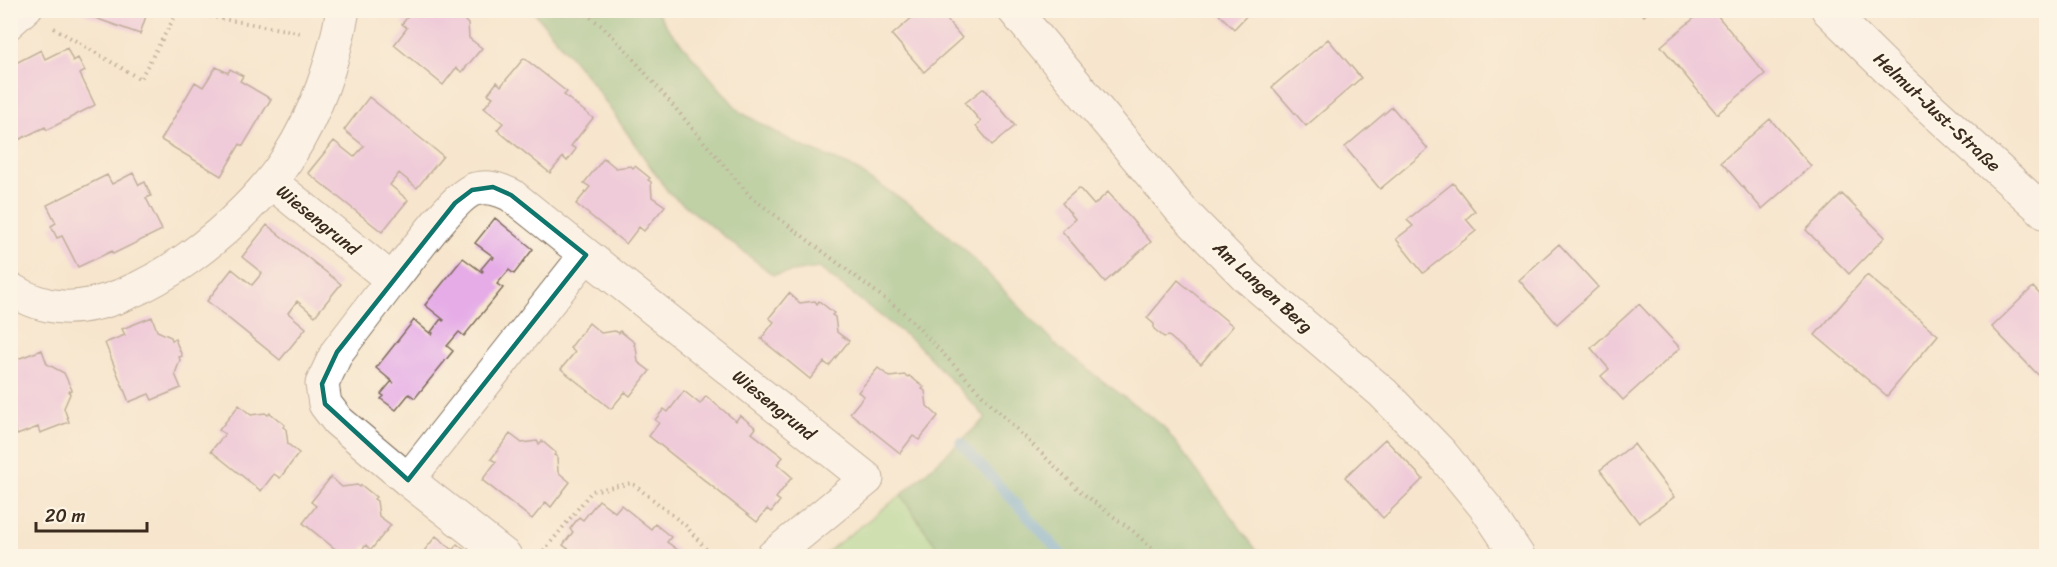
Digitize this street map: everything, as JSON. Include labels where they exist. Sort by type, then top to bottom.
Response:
[{"type":"street","name":"Am Langen Berg","points":[[1014,10],[1181,210],[1246,276],[1383,393],[1442,453],[1486,508],[1518,556]]},
{"type":"street","name":"Helmut-Just-Straße","points":[[1828,10],[1895,76],[2046,213]]},
{"type":"street","points":[[10,289],[39,303],[64,307],[90,305],[118,297],[153,279],[201,248],[229,226],[271,182],[313,113],[327,78],[341,25]]},
{"type":"street","name":"Wiesengrund","points":[[271,182],[393,280]]},
{"type":"street","name":"Wiesengrund","points":[[505,556],[408,480],[338,421],[326,404],[322,384],[337,352],[455,203],[472,190],[493,187],[511,195],[867,479],[773,556]]},
{"type":"street","points":[[408,480],[586,255]]},
{"type":"lane","points":[[10,30],[31,12]]},
{"type":"path","points":[[581,10],[602,26],[624,48],[752,197],[905,314],[994,407],[1081,492],[1134,532],[1160,556]]},
{"type":"path","points":[[31,12],[140,79],[178,11],[341,25]]},
{"type":"path","points":[[539,556],[592,491],[632,483],[686,526],[712,556]]},
{"type":"highlighted area","points":[[493,187],[511,195],[586,255],[408,480],[325,404],[322,384],[337,352],[455,203],[472,190]]},
{"type":"green space","points":[[533,11],[656,11],[740,112],[799,145],[849,165],[912,206],[965,250],[1060,349],[1163,426],[1261,556],[943,556],[901,495],[986,418],[918,345],[819,268],[773,275],[668,192],[593,84]]},
{"type":"green space","points":[[901,495],[943,556],[822,556]]},
{"type":"building","points":[[85,10],[148,10],[140,34],[84,14]]},
{"type":"building","points":[[413,10],[455,10],[467,19],[465,21],[468,24],[469,38],[482,48],[462,72],[456,68],[443,85],[394,45],[407,28],[402,24]]},
{"type":"building","points":[[921,10],[939,10],[962,38],[924,72],[892,35]]},
{"type":"building","points":[[1215,10],[1252,10],[1234,29]]},
{"type":"building","points":[[1639,10],[1651,10],[1644,16]]},
{"type":"building","points":[[1704,10],[1713,10],[1765,74],[1717,114],[1661,46]]},
{"type":"building","points":[[1328,39],[1361,78],[1306,126],[1272,87]]},
{"type":"building","points":[[67,48],[73,61],[78,58],[85,71],[80,74],[95,105],[47,130],[45,127],[12,143],[10,66],[41,50],[45,59]]},
{"type":"building","points":[[524,58],[567,92],[564,95],[593,118],[571,146],[576,149],[567,161],[563,157],[550,173],[497,130],[503,123],[484,108],[493,97],[488,94],[497,82],[501,86]]},
{"type":"building","points":[[216,67],[228,73],[230,69],[243,76],[240,81],[271,99],[243,146],[240,144],[221,176],[161,140],[195,82],[203,87]]},
{"type":"building","points":[[984,88],[1015,126],[992,145],[976,126],[981,122],[965,103]]},
{"type":"building","points":[[369,97],[443,156],[417,188],[399,173],[390,185],[408,200],[382,232],[308,173],[334,141],[354,157],[364,146],[344,130]]},
{"type":"building","points":[[1392,107],[1428,149],[1380,189],[1345,147]]},
{"type":"building","points":[[1770,119],[1811,166],[1762,209],[1721,162]]},
{"type":"building","points":[[604,158],[616,168],[635,166],[650,178],[648,180],[651,182],[652,197],[665,206],[644,231],[639,227],[626,244],[576,204],[590,187],[584,183]]},
{"type":"building","points":[[133,173],[139,185],[145,182],[151,196],[146,198],[162,230],[113,254],[112,251],[78,267],[62,236],[57,238],[51,226],[56,223],[47,205],[107,175],[112,184]]},
{"type":"building","points":[[1453,183],[1475,211],[1466,219],[1476,231],[1423,273],[1396,239],[1413,226],[1407,220]]},
{"type":"building","points":[[1079,188],[1094,205],[1108,192],[1151,242],[1105,282],[1062,231],[1075,219],[1062,203]]},
{"type":"building","points":[[1842,194],[1885,237],[1849,274],[1806,230]]},
{"type":"building","points":[[495,218],[533,249],[514,274],[509,270],[497,284],[503,288],[464,336],[459,332],[447,346],[453,351],[415,398],[409,394],[396,410],[381,399],[384,396],[381,394],[391,382],[394,383],[376,368],[414,320],[432,335],[431,332],[441,319],[444,320],[425,305],[463,258],[482,272],[481,269],[491,257],[493,259],[494,257],[475,243]]},
{"type":"building","points":[[267,225],[341,284],[315,316],[297,301],[288,313],[306,328],[280,360],[207,301],[232,269],[252,285],[262,273],[242,257]]},
{"type":"building","points":[[1559,244],[1598,287],[1557,324],[1519,280]]},
{"type":"building","points":[[1867,275],[1938,335],[1887,396],[1815,335]]},
{"type":"building","points":[[1178,280],[1233,326],[1201,364],[1169,336],[1164,337],[1154,329],[1154,324],[1147,318]]},
{"type":"building","points":[[2033,287],[2046,301],[2046,383],[1992,327]]},
{"type":"building","points":[[789,293],[800,303],[815,301],[817,304],[819,301],[834,313],[832,315],[835,317],[837,332],[849,341],[829,366],[824,362],[810,379],[761,339],[774,322],[769,318]]},
{"type":"building","points":[[1639,304],[1680,348],[1623,400],[1601,376],[1609,369],[1591,348]]},
{"type":"building","points":[[152,317],[157,331],[171,337],[172,340],[175,339],[182,356],[179,357],[175,374],[181,388],[152,400],[149,394],[129,402],[105,343],[125,335],[122,329]]},
{"type":"building","points":[[589,323],[601,333],[615,331],[619,333],[620,331],[635,343],[638,362],[650,371],[630,396],[625,392],[611,409],[561,369],[575,352],[570,348]]},
{"type":"building","points":[[42,350],[47,364],[64,373],[72,390],[69,391],[70,394],[64,408],[69,422],[40,433],[38,427],[17,435],[10,417],[10,369],[15,367],[12,361]]},
{"type":"building","points":[[878,368],[890,377],[909,376],[924,387],[922,389],[925,391],[927,406],[938,416],[919,440],[913,436],[900,453],[850,413],[864,396],[858,392]]},
{"type":"building","points":[[684,391],[700,404],[706,396],[736,421],[740,415],[756,428],[752,433],[783,457],[777,464],[792,477],[776,498],[780,501],[771,512],[767,509],[757,522],[649,436],[659,423],[655,420],[664,409],[668,412]]},
{"type":"building","points":[[239,405],[251,415],[270,413],[285,425],[283,427],[286,429],[288,444],[299,453],[280,478],[274,474],[261,491],[211,451],[225,434],[219,430]]},
{"type":"building","points":[[510,434],[522,443],[537,441],[539,444],[542,441],[556,453],[554,455],[557,457],[558,472],[570,482],[551,507],[546,502],[532,519],[482,480],[496,462],[491,459]]},
{"type":"building","points":[[1385,439],[1423,479],[1383,518],[1345,477]]},
{"type":"building","points":[[1634,444],[1674,497],[1639,523],[1600,470]]},
{"type":"building","points":[[331,477],[342,487],[357,485],[360,487],[361,485],[376,497],[374,499],[377,501],[379,516],[391,525],[371,550],[366,545],[357,556],[344,556],[303,523],[316,506],[311,502]]},
{"type":"building","points":[[599,500],[615,512],[621,505],[651,529],[655,524],[671,537],[667,542],[686,556],[578,556],[563,545],[573,532],[570,529],[579,517],[583,520]]},
{"type":"building","points":[[436,536],[453,550],[457,544],[472,556],[420,556]]},
{"type":"waterway","points":[[960,442],[1063,556]]}]
